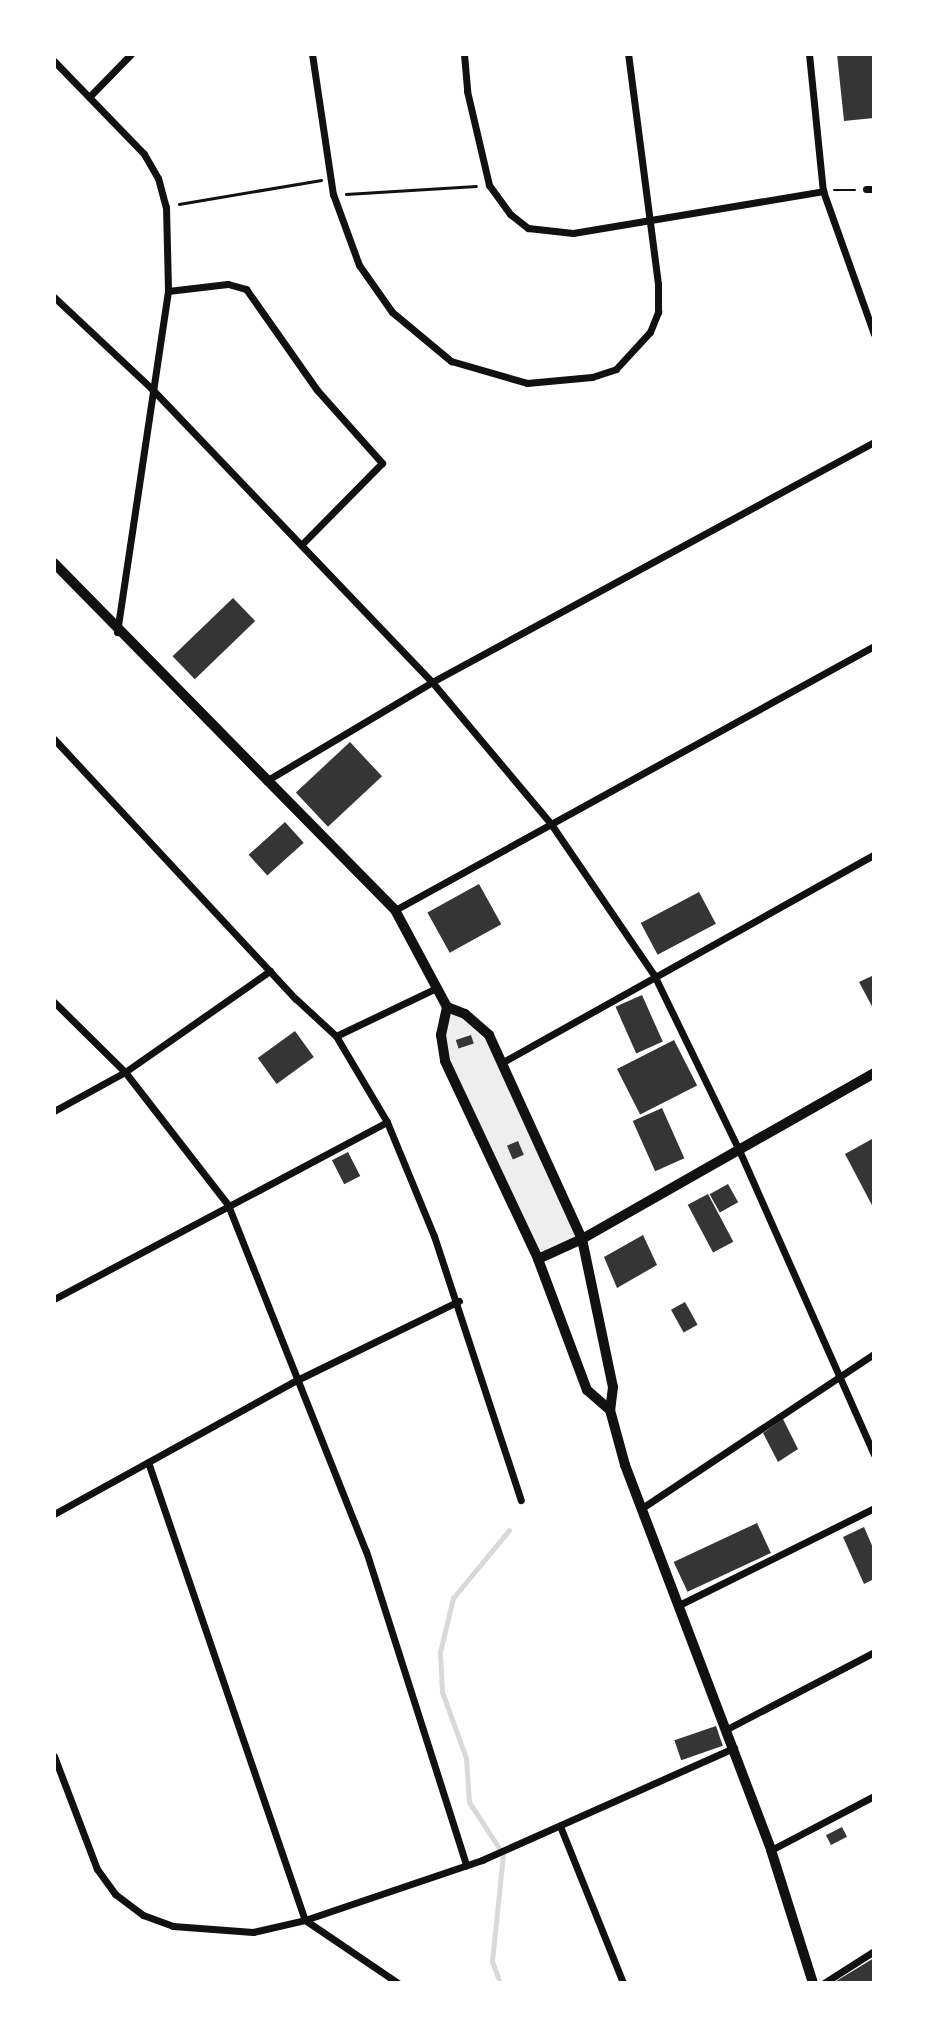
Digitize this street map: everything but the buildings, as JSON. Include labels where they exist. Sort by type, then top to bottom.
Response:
[{"type":"street","points":[[91,95],[131,54]]},
{"type":"street","points":[[313,54],[333,194],[359,265],[392,312],[451,361],[527,383],[592,377],[616,369],[650,332],[657,312],[658,284],[647,218],[628,54]]},
{"type":"street","points":[[464,54],[467,91],[489,185],[510,214],[528,229],[573,233],[647,218],[823,191]]},
{"type":"street","points":[[809,54],[823,191],[874,334]]},
{"type":"street","points":[[54,61],[91,95],[144,154],[158,178],[166,207],[168,291],[151,388],[117,632]]},
{"type":"street","points":[[168,291],[228,284],[246,289],[317,390],[382,463],[301,545]]},
{"type":"street","points":[[54,297],[151,388],[432,682],[551,824],[654,975],[739,1150],[874,1454]]},
{"type":"street","points":[[266,781],[432,682],[874,442]]},
{"type":"street","points":[[54,563],[117,632],[395,910],[447,1007],[479,1023],[503,1062],[582,1239],[613,1387],[610,1410],[642,1508],[681,1604],[771,1850],[813,1983]]},
{"type":"street","points":[[395,910],[874,646]]},
{"type":"street","points":[[54,738],[270,971],[336,1036],[387,1122],[459,1301],[521,1500]]},
{"type":"street","points":[[503,1062],[654,975],[874,855]]},
{"type":"street","points":[[54,1111],[125,1072],[270,971]]},
{"type":"street","points":[[336,1036],[436,988]]},
{"type":"street","points":[[54,1002],[125,1072],[228,1205],[366,1551],[466,1865]]},
{"type":"street","points":[[447,1007],[441,1035],[445,1061],[538,1259],[587,1390],[610,1410]]},
{"type":"street","points":[[538,1259],[582,1239],[874,1073]]},
{"type":"street","points":[[54,1300],[387,1122]]},
{"type":"street","points":[[54,1514],[299,1379],[459,1301]]},
{"type":"street","points":[[642,1508],[838,1374],[874,1354]]},
{"type":"street","points":[[148,1462],[305,1920],[398,1983]]},
{"type":"street","points":[[681,1604],[874,1508]]},
{"type":"street","points":[[727,1729],[874,1651]]},
{"type":"street","points":[[54,1756],[97,1869],[115,1894],[143,1915],[206,1931],[253,1932],[305,1920],[482,1860],[734,1748]]},
{"type":"street","points":[[771,1850],[874,1796]]},
{"type":"street","points":[[560,1826],[623,1983]]},
{"type":"street","points":[[824,1983],[874,1951]]},
{"type":"path","points":[[166,207],[331,178]]},
{"type":"path","points":[[333,194],[489,185]]},
{"type":"path","points":[[823,191],[870,189]]},
{"type":"shaded area","points":[[447,1007],[479,1023],[582,1239],[538,1259],[441,1045]]},
{"type":"waterway","points":[[500,1983],[492,1961],[503,1854],[469,1802],[466,1758],[442,1692],[440,1652],[453,1598],[509,1530]]}]
